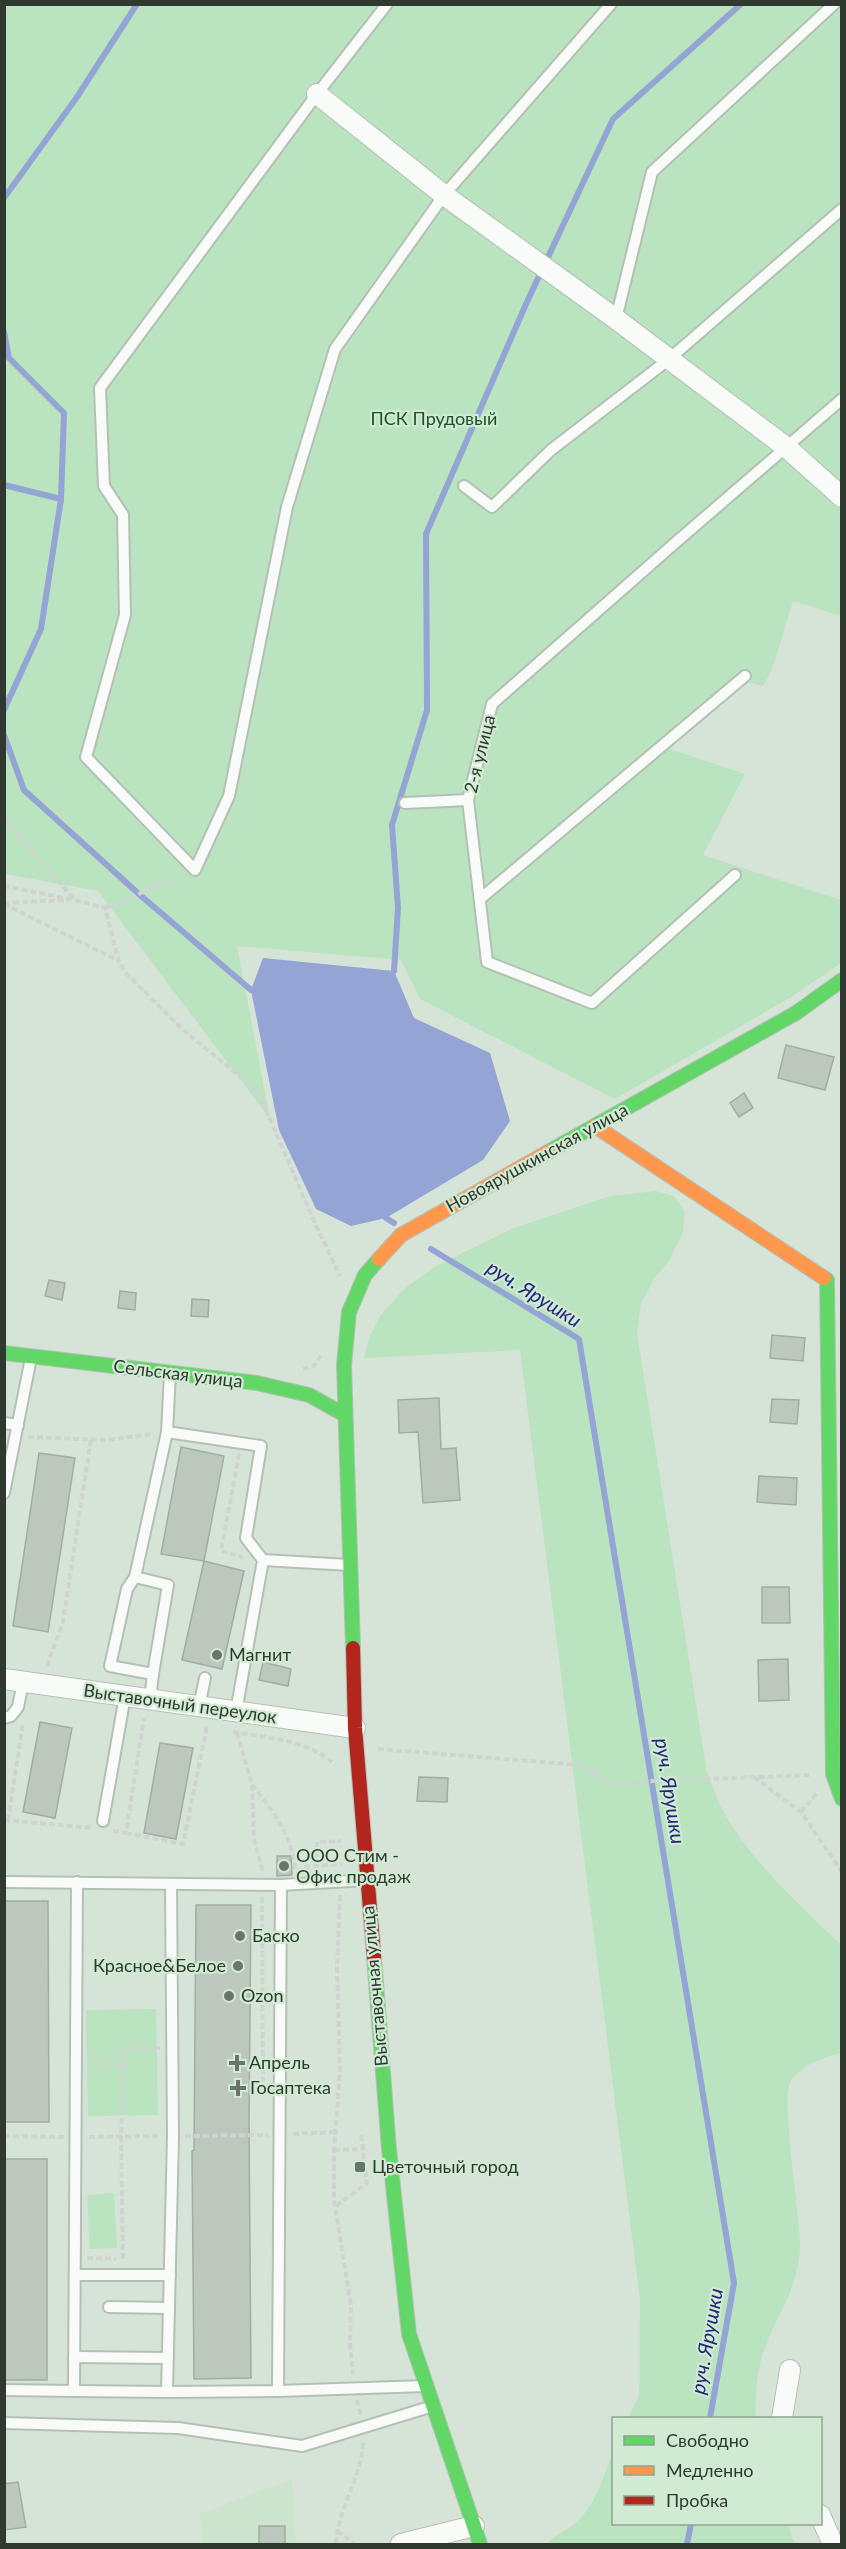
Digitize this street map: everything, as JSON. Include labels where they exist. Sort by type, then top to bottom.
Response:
[{"type":"street","points":[[317,94],[444,195],[616,319],[786,447],[842,497]]},
{"type":"street","name":"Новоярушкинская улица","points":[[345,1415],[344,1365],[349,1312],[365,1275],[401,1234],[796,1013],[842,980]]},
{"type":"street","points":[[595,1126],[827,1280],[833,1774],[842,1799]]},
{"type":"street","name":"Сельская улица","points":[[4,1353],[256,1383],[309,1395],[345,1415]]},
{"type":"street","name":"Выставочная улица","points":[[345,1415],[355,1728],[388,2149],[409,2334],[477,2535]]},
{"type":"street","name":"Выставочный переулок","points":[[20,1681],[124,1696],[147,1709],[205,1707],[355,1728]]},
{"type":"street","points":[[782,2417],[790,2370]]},
{"type":"street","points":[[822,2519],[833,2544]]},
{"type":"street","points":[[401,2544],[477,2535]]},
{"type":"lane","points":[[387,4],[317,94],[100,388],[104,486],[123,515],[125,615],[86,757],[195,870],[230,796],[287,507],[335,349],[444,195],[611,4]]},
{"type":"lane","points":[[616,319],[652,172],[834,4]]},
{"type":"lane","points":[[465,486],[492,507],[551,450],[668,360],[842,210]]},
{"type":"lane","name":"2-я улица","points":[[735,875],[592,1003],[488,962],[468,800],[492,704],[842,399]]},
{"type":"lane","points":[[480,899],[745,676]]},
{"type":"lane","points":[[405,802],[468,800]]},
{"type":"lane","points":[[4,1493],[32,1356]]},
{"type":"lane","points":[[153,1674],[110,1666],[127,1589],[135,1577],[167,1432],[170,1373]]},
{"type":"lane","points":[[4,1423],[16,1431]]},
{"type":"lane","points":[[167,1432],[261,1446],[246,1538],[259,1560],[236,1712]]},
{"type":"lane","points":[[259,1560],[350,1564]]},
{"type":"lane","points":[[135,1577],[168,1585],[147,1709]]},
{"type":"lane","points":[[205,1677],[205,1707]]},
{"type":"lane","points":[[4,1718],[11,1716],[18,1707],[20,1681]]},
{"type":"lane","points":[[104,1821],[124,1696]]},
{"type":"lane","points":[[4,1882],[171,1886],[281,1885],[367,1880]]},
{"type":"lane","points":[[74,2391],[77,1882]]},
{"type":"lane","points":[[278,2391],[281,1885]]},
{"type":"lane","points":[[167,2392],[172,2048],[171,1886]]},
{"type":"lane","points":[[75,2275],[170,2275]]},
{"type":"lane","points":[[109,2307],[169,2308]]},
{"type":"lane","points":[[74,2358],[168,2358]]},
{"type":"lane","points":[[4,2390],[278,2391],[427,2386]]},
{"type":"lane","points":[[4,2423],[178,2428],[302,2446],[433,2406]]},
{"type":"path","points":[[4,819],[75,900]]},
{"type":"path","points":[[4,886],[105,908],[195,870]]},
{"type":"path","points":[[4,903],[75,900]]},
{"type":"path","points":[[4,903],[119,962]]},
{"type":"path","points":[[105,908],[119,962],[126,973],[183,1030],[258,1091],[313,1219],[339,1270],[341,1281]]},
{"type":"path","points":[[16,1431],[107,1440],[167,1432]]},
{"type":"path","points":[[20,1681],[46,1669],[63,1622],[91,1439]]},
{"type":"path","points":[[228,1452],[239,1454],[221,1551],[259,1560]]},
{"type":"path","points":[[24,1720],[6,1820],[126,1833],[183,1844],[205,1707]]},
{"type":"path","points":[[126,1833],[147,1709]]},
{"type":"path","points":[[236,1712],[237,1733],[252,1784],[254,1839],[266,1885]]},
{"type":"path","points":[[378,1749],[580,1765],[612,1785],[653,1781],[833,1774]]},
{"type":"path","points":[[753,1777],[801,1812],[842,1872]]},
{"type":"path","points":[[252,1784],[277,1816],[294,1858]]},
{"type":"path","points":[[316,1866],[317,1842],[341,1841]]},
{"type":"path","points":[[295,1868],[342,1864]]},
{"type":"path","points":[[328,1894],[340,1893]]},
{"type":"path","points":[[252,1897],[281,1898]]},
{"type":"path","points":[[262,1897],[263,2088]]},
{"type":"path","points":[[123,2259],[121,2137],[123,2048],[172,2048]]},
{"type":"path","points":[[76,2062],[122,2064]]},
{"type":"path","points":[[264,2123],[264,2147]]},
{"type":"path","points":[[336,2206],[367,2183],[361,2134]]},
{"type":"path","points":[[334,2150],[363,2149]]},
{"type":"path","points":[[336,2531],[355,2544]]},
{"type":"shaded area","points":[[292,2479],[296,2544],[204,2544],[199,2514]]},
{"type":"green space","name":"ПСК Прудовый","points":[[4,5],[841,5],[841,616],[793,601],[772,670],[763,686],[747,682],[667,748],[745,774],[703,855],[841,900],[841,963],[791,997],[615,1099],[420,999],[401,960],[237,946],[270,1119],[98,891],[5,874]]},
{"type":"green space","points":[[656,1191],[674,1196],[685,1211],[683,1232],[669,1261],[654,1279],[641,1304],[637,1333],[707,1773],[721,1807],[732,1826],[760,1863],[841,1945],[841,2053],[821,2059],[800,2070],[791,2081],[788,2092],[789,2133],[800,2244],[799,2260],[791,2290],[761,2360],[756,2389],[756,2417],[628,2417],[639,2396],[640,2300],[520,1350],[364,1358],[369,1338],[381,1315],[404,1289],[436,1266],[511,1229],[610,1196]]},
{"type":"green space","points":[[156,2009],[158,2115],[88,2116],[86,2010]]},
{"type":"green space","points":[[114,2193],[117,2248],[90,2249],[87,2195]]},
{"type":"green space","points":[[612,2455],[612,2525],[787,2525],[795,2544],[547,2544],[581,2518],[598,2491]]},
{"type":"water","points":[[263,958],[394,971],[414,1018],[490,1053],[510,1121],[483,1160],[386,1218],[351,1226],[316,1209],[279,1130],[251,990]]},
{"type":"building","points":[[786,1045],[834,1057],[825,1090],[778,1078]]},
{"type":"building","points":[[744,1093],[753,1108],[739,1117],[730,1103]]},
{"type":"building","points":[[49,1280],[65,1283],[62,1300],[45,1296]]},
{"type":"building","points":[[120,1291],[136,1293],[135,1310],[118,1308]]},
{"type":"building","points":[[192,1299],[209,1300],[208,1317],[191,1316]]},
{"type":"building","points":[[772,1335],[805,1338],[803,1361],[770,1358]]},
{"type":"building","points":[[439,1398],[441,1449],[456,1448],[460,1500],[423,1503],[418,1432],[399,1433],[398,1400]]},
{"type":"building","points":[[772,1399],[799,1400],[797,1424],[770,1422]]},
{"type":"building","points":[[181,1447],[224,1456],[204,1561],[161,1554]]},
{"type":"building","points":[[39,1453],[75,1458],[48,1632],[13,1626]]},
{"type":"building","points":[[759,1476],[797,1478],[796,1505],[757,1502]]},
{"type":"building","points":[[204,1561],[244,1571],[222,1669],[182,1660]]},
{"type":"building","points":[[762,1587],[789,1587],[790,1623],[762,1623]]},
{"type":"building","points":[[788,1659],[789,1700],[759,1701],[758,1660]]},
{"type":"building","points":[[263,1662],[291,1669],[288,1686],[259,1680]]},
{"type":"building","points":[[40,1722],[72,1728],[55,1818],[23,1812]]},
{"type":"building","points":[[160,1743],[193,1748],[176,1839],[144,1833]]},
{"type":"building","points":[[419,1777],[448,1778],[447,1802],[417,1801]]},
{"type":"building","name":"ООО Стим - Офис продаж","points":[[277,1856],[291,1856],[292,1875],[277,1876]]},
{"type":"building","points":[[4,1901],[48,1901],[49,2122],[4,2122]]},
{"type":"building","points":[[196,1905],[251,1905],[249,2123],[251,2378],[194,2379],[192,2151],[194,2150]]},
{"type":"building","points":[[4,2159],[47,2159],[47,2380],[4,2380]]},
{"type":"building","points":[[18,2482],[26,2527],[4,2530],[4,2484]]},
{"type":"building","points":[[259,2526],[285,2526],[285,2544],[259,2544]]},
{"type":"waterway","points":[[4,198],[77,97],[137,4]]},
{"type":"waterway","points":[[394,971],[398,908],[392,825],[427,710],[426,534],[526,304],[613,119],[741,4]]},
{"type":"waterway","points":[[4,332],[9,358],[64,413],[61,499],[41,629],[4,710]]},
{"type":"waterway","points":[[4,485],[61,499]]},
{"type":"waterway","points":[[4,735],[24,790],[140,895],[251,990]]},
{"type":"waterway","name":"руч. Ярушки","points":[[386,1218],[394,1223]]},
{"type":"waterway","name":"руч. Ярушки","points":[[431,1249],[579,1339],[734,2283],[710,2417]]},
{"type":"waterway","name":"руч. Ярушки","points":[[687,2544],[691,2525]]},
{"type":"traffic: fast","points":[[548,1152],[796,1013],[842,980]]},
{"type":"traffic: fast","points":[[353,1648],[344,1365],[349,1312],[365,1275],[379,1259]]},
{"type":"traffic: fast","points":[[824,1278],[827,1280],[833,1774],[842,1799]]},
{"type":"traffic: fast","points":[[4,1353],[257,1383],[309,1395],[345,1415]]},
{"type":"traffic: fast","points":[[374,1957],[389,2149],[409,2334],[480,2544]]},
{"type":"traffic: slow","points":[[595,1126],[824,1278]]},
{"type":"traffic: slow","points":[[379,1259],[401,1235],[548,1152]]},
{"type":"traffic: jam","points":[[353,1648],[355,1728],[374,1957]]},
{"type":"place","name":"Магнит","points":[[217,1655]]},
{"type":"place","name":"ООО Стим - Офис продаж","points":[[284,1866]]},
{"type":"place","name":"Баско","points":[[240,1936]]},
{"type":"place","name":"Красное&Белое","points":[[238,1966]]},
{"type":"place","name":"Ozon","points":[[229,1996]]},
{"type":"place","name":"Апрель","points":[[237,2063]]},
{"type":"place","name":"Госаптека","points":[[238,2088]]},
{"type":"place","name":"Цветочный город","points":[[360,2167]]}]
